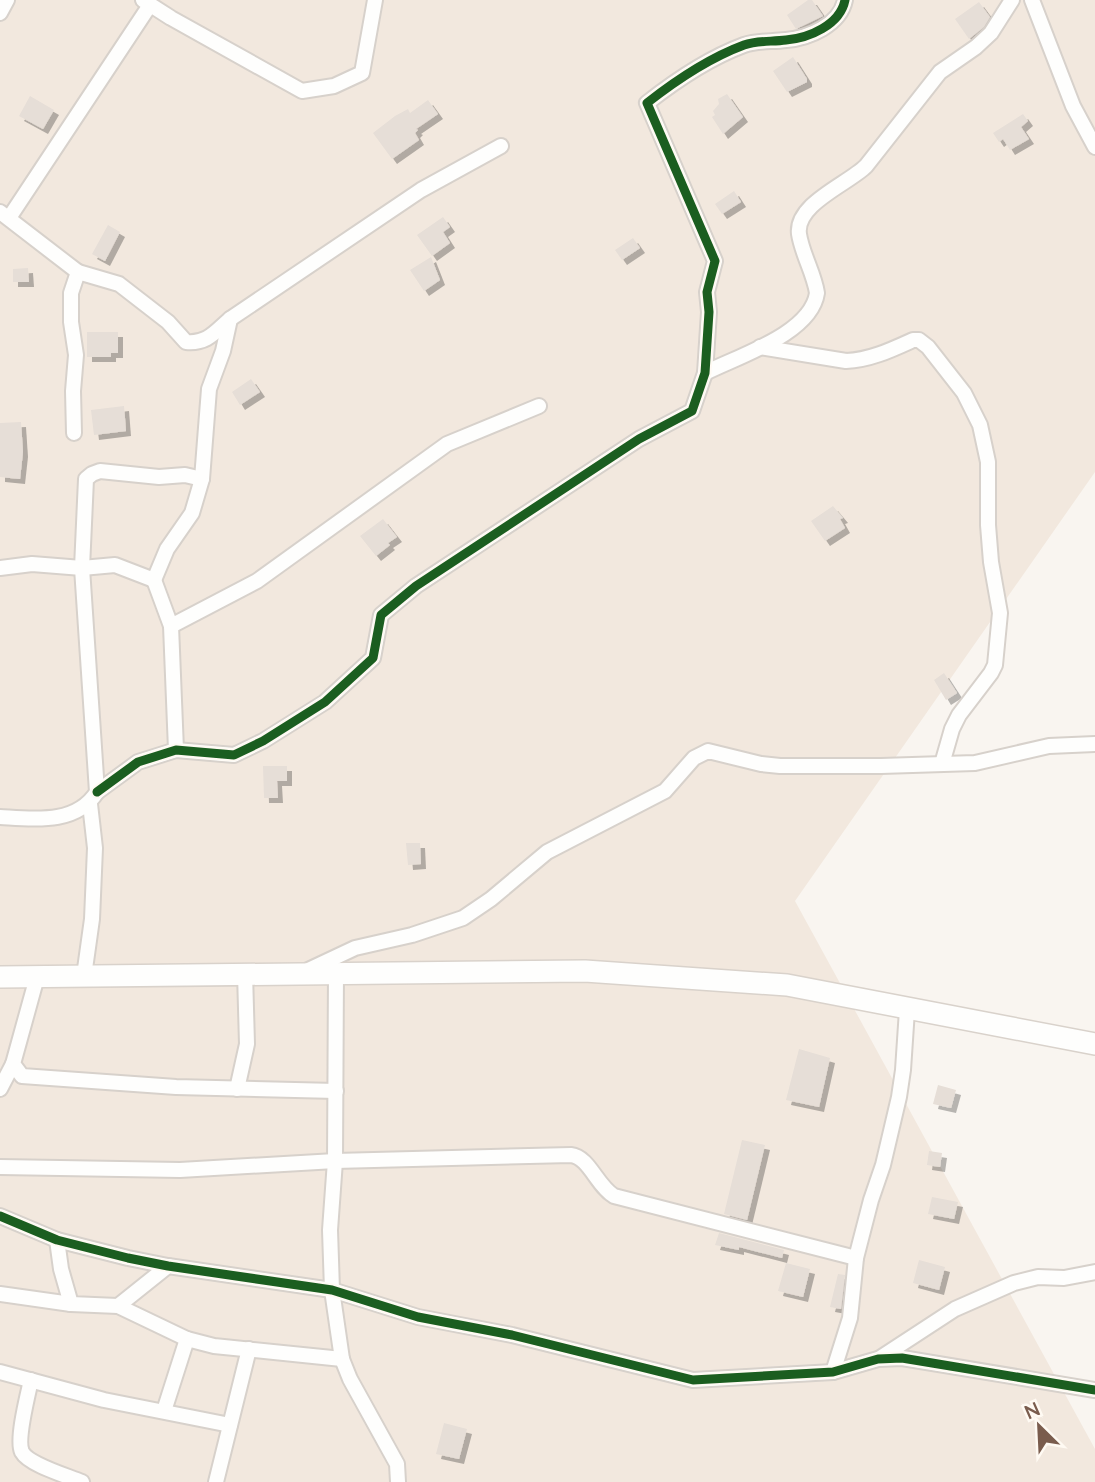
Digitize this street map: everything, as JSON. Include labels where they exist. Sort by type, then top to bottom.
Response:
[{"type":"street","points":[[0,13],[7,0]]},
{"type":"street","points":[[375,0],[362,73],[334,86],[302,91],[147,2],[4,215],[78,272],[119,284],[168,322],[186,342],[199,343],[230,319],[421,190],[501,146]]},
{"type":"street","points":[[0,817],[47,819],[74,813],[138,762],[176,750],[234,755],[263,741],[325,702],[373,659],[381,615],[416,586],[639,439],[692,411],[705,373],[709,312],[707,292],[715,261],[647,103],[690,73],[737,48],[762,41],[798,38],[829,24],[838,16],[845,0]]},
{"type":"street","points":[[705,373],[760,348],[798,324],[808,313],[816,301],[816,284],[799,233],[809,208],[856,176],[866,166],[940,72],[991,33],[1012,0]]},
{"type":"street","points":[[1032,0],[1073,106],[1095,148]]},
{"type":"street","points":[[74,433],[76,355],[71,322],[71,293],[78,272]]},
{"type":"street","points":[[176,750],[172,626],[154,580],[167,549],[192,513],[202,479],[209,388],[223,351],[230,319]]},
{"type":"street","points":[[760,348],[846,361],[871,358],[913,340],[919,340],[928,347],[974,410],[988,462],[988,525],[1000,613],[999,637],[995,665],[959,715],[952,729],[943,764]]},
{"type":"street","points":[[172,626],[257,581],[447,444],[540,406]]},
{"type":"street","points":[[84,976],[92,919],[95,849],[82,568],[86,479],[100,471],[159,477],[185,475],[202,479]]},
{"type":"street","points":[[0,568],[32,564],[82,568],[115,565],[154,580]]},
{"type":"street","points":[[303,973],[355,948],[412,935],[463,918],[491,899],[547,852],[666,791],[694,758],[703,752],[780,766],[943,764],[975,763],[1049,746],[1095,744]]},
{"type":"street","points":[[336,972],[335,1161],[330,1230],[332,1290],[342,1359],[350,1379],[397,1464],[398,1482]]},
{"type":"street","points":[[0,977],[336,972],[599,972],[787,985],[1095,1044]]},
{"type":"street","points":[[237,1088],[247,1044],[245,973]]},
{"type":"street","points":[[0,1089],[13,1064],[37,977]]},
{"type":"street","points":[[833,1372],[850,1318],[856,1258],[899,1097],[904,1070],[907,1010]]},
{"type":"street","points":[[13,1064],[22,1076],[176,1087],[336,1091]]},
{"type":"street","points":[[0,1167],[180,1170],[335,1161],[579,1156],[603,1188],[614,1196],[856,1258]]},
{"type":"street","points":[[0,1216],[57,1240],[168,1266],[332,1290],[439,1322],[512,1335],[693,1380],[833,1372],[878,1359],[955,1309],[1014,1283],[1038,1277],[1064,1278],[1095,1272]]},
{"type":"street","points":[[57,1240],[61,1269],[71,1304]]},
{"type":"street","points":[[117,1306],[168,1266]]},
{"type":"street","points":[[0,1294],[71,1304],[117,1306],[187,1339],[214,1346],[342,1359]]},
{"type":"street","points":[[164,1411],[187,1339]]},
{"type":"street","points":[[216,1482],[249,1349]]},
{"type":"street","points":[[878,1359],[926,1362],[1095,1390]]},
{"type":"street","points":[[0,1372],[104,1399],[230,1425]]},
{"type":"street","points":[[31,1380],[22,1430],[23,1454],[32,1461],[82,1482]]},
{"type":"shaded area","points":[[0,0],[1095,0],[1095,472],[795,901],[1095,1449],[1095,1482],[0,1482]]},
{"type":"building","points":[[812,0],[823,16],[796,29],[787,15]]},
{"type":"building","points":[[979,2],[990,17],[984,27],[969,39],[955,19]]},
{"type":"building","points":[[793,57],[807,82],[787,92],[773,71]]},
{"type":"building","points":[[727,94],[743,117],[723,134],[712,117],[719,104],[718,99]]},
{"type":"building","points":[[30,96],[54,110],[43,129],[19,116]]},
{"type":"building","points":[[428,100],[438,114],[416,129],[419,140],[392,159],[373,133],[395,116],[408,109],[410,113]]},
{"type":"building","points":[[1023,114],[1028,121],[1021,127],[1029,139],[1010,150],[1003,139],[999,142],[993,133]]},
{"type":"building","points":[[734,191],[741,202],[722,214],[715,204]]},
{"type":"building","points":[[443,217],[450,227],[443,232],[450,243],[432,256],[417,235]]},
{"type":"building","points":[[108,225],[120,232],[105,261],[92,254]]},
{"type":"building","points":[[633,238],[640,248],[622,260],[615,250]]},
{"type":"building","points":[[431,257],[440,280],[424,291],[410,270]]},
{"type":"building","points":[[28,268],[29,282],[13,282],[13,269]]},
{"type":"building","points":[[87,332],[118,332],[118,353],[111,353],[111,357],[87,357]]},
{"type":"building","points":[[251,379],[260,392],[240,405],[232,392]]},
{"type":"building","points":[[124,406],[126,431],[94,435],[91,410]]},
{"type":"building","points":[[21,422],[23,452],[20,479],[0,477],[0,423]]},
{"type":"building","points":[[833,506],[843,518],[840,519],[845,528],[825,541],[811,521]]},
{"type":"building","points":[[383,519],[397,537],[376,556],[360,536]]},
{"type":"building","points":[[944,673],[957,693],[946,700],[934,680]]},
{"type":"building","points":[[263,766],[287,766],[287,781],[277,781],[278,798],[264,798]]},
{"type":"building","points":[[406,843],[420,843],[421,864],[408,865]]},
{"type":"building","points":[[799,1049],[830,1058],[819,1107],[786,1100]]},
{"type":"building","points":[[938,1085],[956,1090],[951,1108],[933,1104]]},
{"type":"building","points":[[742,1140],[765,1145],[747,1220],[724,1214]]},
{"type":"building","points":[[929,1151],[942,1153],[940,1167],[927,1165]]},
{"type":"building","points":[[932,1197],[958,1202],[954,1219],[928,1214]]},
{"type":"building","points":[[719,1233],[784,1250],[782,1258],[739,1247],[739,1250],[715,1245]]},
{"type":"building","points":[[919,1260],[945,1267],[939,1290],[913,1283]]},
{"type":"building","points":[[786,1263],[810,1269],[803,1297],[778,1291]]},
{"type":"building","points":[[838,1274],[845,1275],[841,1309],[830,1307]]},
{"type":"building","points":[[444,1423],[467,1429],[459,1459],[436,1454]]},
{"type":"cycle path","points":[[97,792],[138,762],[176,750],[234,755],[263,741],[325,702],[373,658],[381,615],[416,586],[639,439],[692,411],[705,373],[709,312],[707,292],[715,261],[647,103],[669,86],[731,50],[754,42],[795,39],[822,29],[837,17],[845,0]]},
{"type":"cycle path","points":[[0,1216],[57,1240],[128,1258],[332,1290],[418,1317],[512,1335],[693,1380],[833,1372],[878,1359],[902,1358],[1095,1390]]}]
